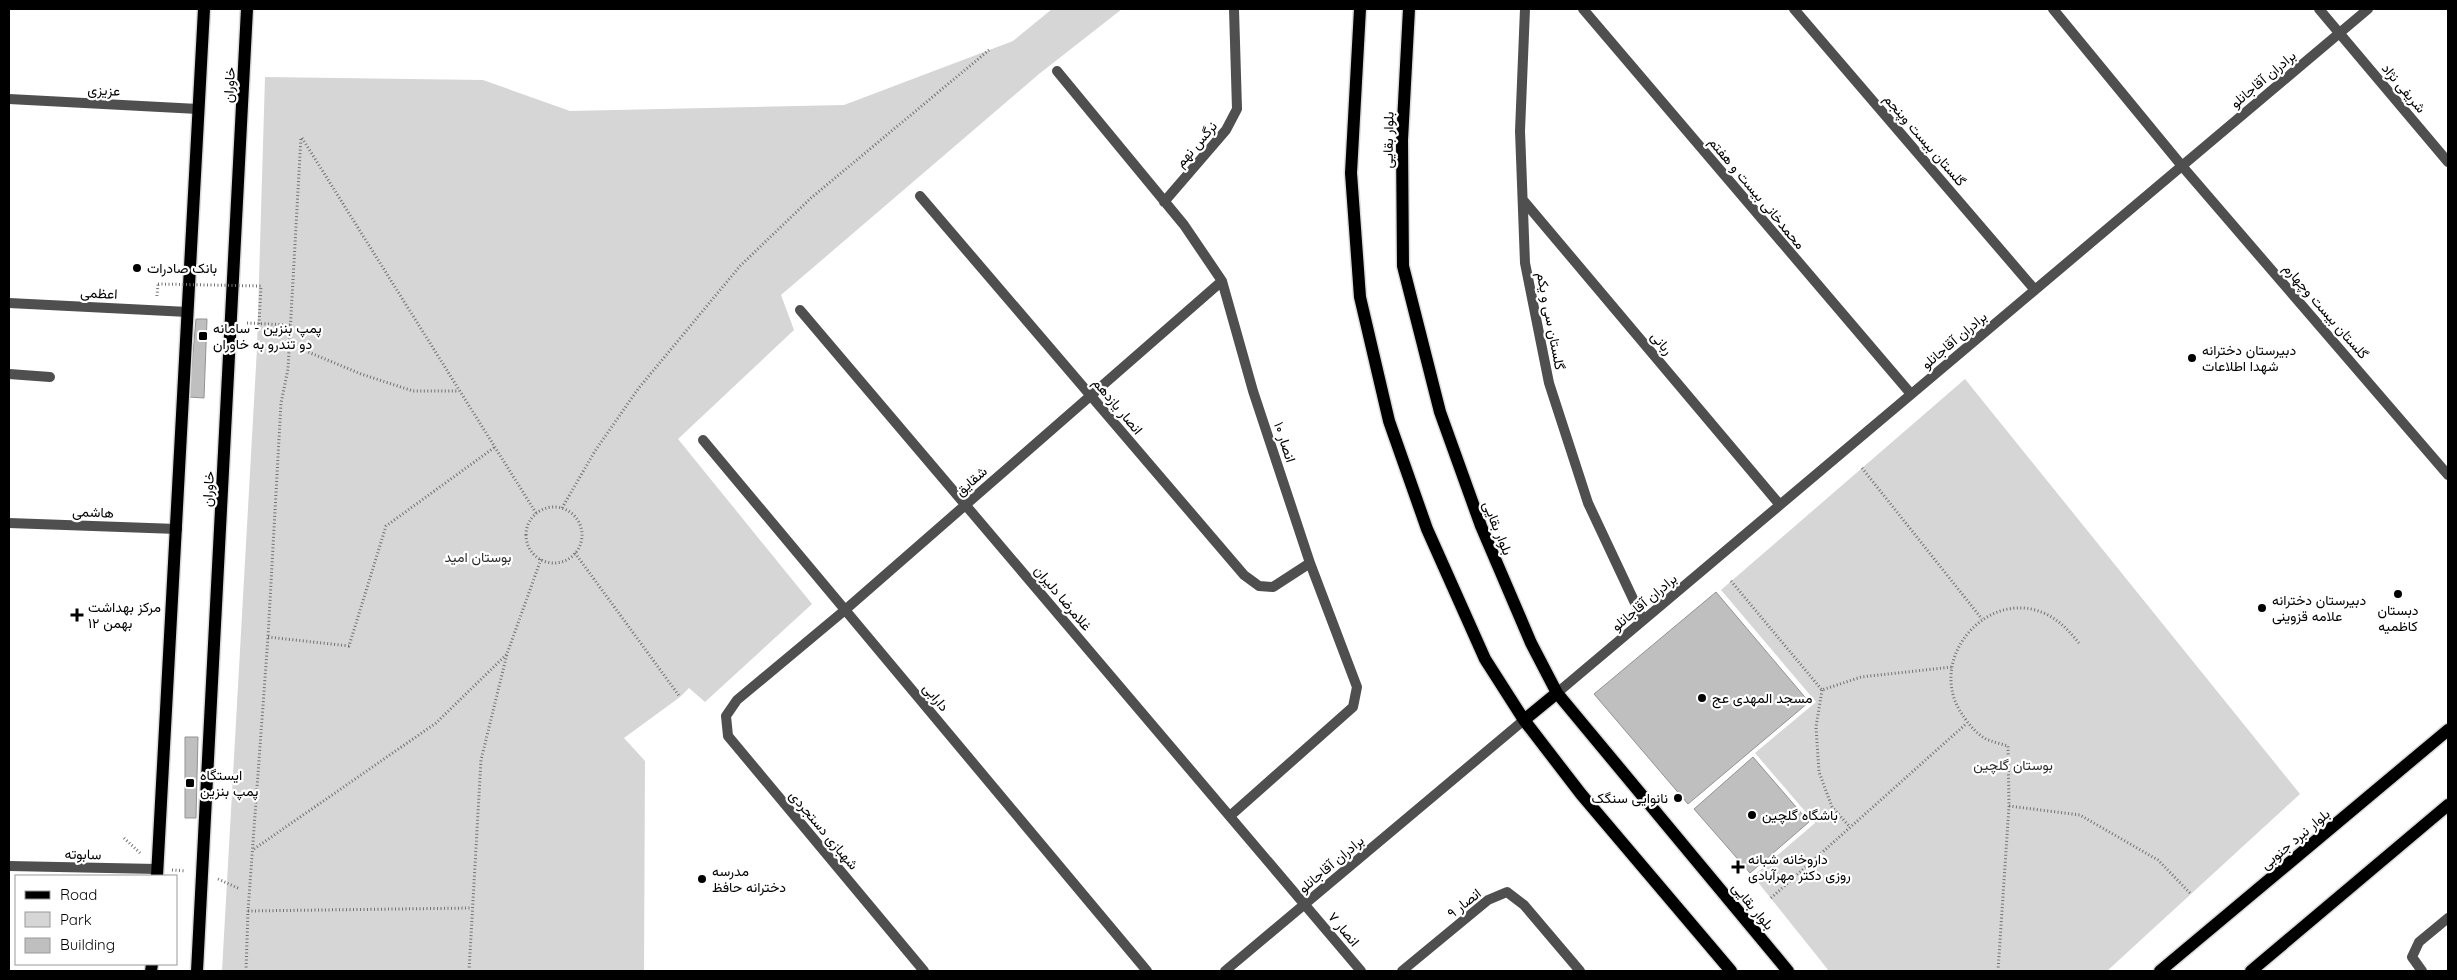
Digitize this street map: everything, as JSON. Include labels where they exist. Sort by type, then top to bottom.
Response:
[{"type":"main road","points":[[157,873],[204,9]]},
{"type":"main road","name":"خاوران","points":[[197,971],[248,9]]},
{"type":"main road","points":[[1360,9],[1351,173],[1360,297],[1389,421],[1427,529],[1484,659],[1524,720],[1581,794],[1731,971]]},
{"type":"main road","name":"بلوار بقایی","points":[[1408,9],[1402,140],[1403,266],[1440,412],[1481,526],[1531,643],[1557,693],[1788,971]]},
{"type":"main road","points":[[1524,720],[1557,693]]},
{"type":"main road","name":"بلوار نبرد جنوبی","points":[[2160,971],[2448,730]]},
{"type":"main road","points":[[2251,971],[2448,805]]},
{"type":"street","name":"نرگس نهم","points":[[1164,202],[1226,130],[1237,109],[1234,9]]},
{"type":"street","name":"گلستان سی و یکم","points":[[1525,9],[1520,131],[1525,263],[1549,383],[1588,503],[1643,620]]},
{"type":"street","name":"محمدخانی بیست و هفتم","points":[[1583,9],[1911,394]]},
{"type":"street","name":"گلستان بیست وپنجم","points":[[1794,9],[2035,290]]},
{"type":"street","name":"گلستان بیست وچهارم","points":[[2053,9],[2182,166],[2448,475]]},
{"type":"street","name":"شریفی نژاد","points":[[2319,9],[2448,162]]},
{"type":"street","name":"برادران آقاجانلو","points":[[1557,693],[2368,9]]},
{"type":"street","name":"انصار ۱۰","points":[[1057,71],[1184,225],[1222,281],[1253,392],[1310,563],[1357,687],[1354,707],[1230,816]]},
{"type":"street","name":"عزیزی","points":[[9,99],[198,109]]},
{"type":"street","name":"انصار یازدهم","points":[[920,196],[1244,575],[1259,586],[1273,588],[1310,563]]},
{"type":"street","name":"ربانی","points":[[1523,200],[1780,505]]},
{"type":"street","name":"شقایق","points":[[737,700],[845,610],[1222,281]]},
{"type":"street","name":"اعظمی","points":[[9,302],[188,312]]},
{"type":"street","name":"غلامرضا دلیران","points":[[800,310],[1305,904]]},
{"type":"street","points":[[9,374],[50,376]]},
{"type":"street","name":"دارابی","points":[[703,440],[1147,971]]},
{"type":"street","name":"هاشمی","points":[[9,523],[177,529]]},
{"type":"street","name":"شهبازی دستجردی","points":[[737,700],[726,716],[728,736],[924,971]]},
{"type":"street","name":"برادران آقاجانلو","points":[[1225,971],[1524,720]]},
{"type":"street","name":"سابوته","points":[[9,866],[157,873]]},
{"type":"street","name":"انصار ۹","points":[[1402,971],[1488,900],[1507,892],[1524,905],[1580,971]]},
{"type":"street","name":"انصار ۷","points":[[1305,904],[1362,971]]},
{"type":"street","points":[[2422,971],[2412,957],[2419,942],[2448,918]]},
{"type":"path","points":[[562,508],[595,451],[638,389],[740,266],[811,198],[989,50]]},
{"type":"path","points":[[246,971],[248,912],[268,637],[281,403],[288,369],[301,138],[536,513]]},
{"type":"path","points":[[158,284],[261,286],[259,324],[290,325]]},
{"type":"path","points":[[289,344],[361,374],[413,391],[460,391]]},
{"type":"path","points":[[268,637],[349,646],[386,526],[495,447]]},
{"type":"path","points":[[1862,468],[1982,620]]},
{"type":"path","points":[[544,508],[562,508],[577,518],[581,527],[580,546],[575,554],[559,562],[541,559],[533,554],[526,537],[530,519],[544,508]]},
{"type":"path","points":[[575,554],[680,698]]},
{"type":"path","points":[[469,971],[471,908],[481,760],[507,654],[541,559]]},
{"type":"path","points":[[1731,581],[1822,690],[1816,727],[1819,772],[1832,807],[1850,827]]},
{"type":"path","points":[[1998,971],[2009,806],[2008,746],[1986,738],[1967,723],[1955,703],[1950,680],[1954,656],[1965,636],[1982,620],[2002,611],[2024,609],[2046,614],[2065,626],[2079,643]]},
{"type":"path","points":[[254,849],[436,723],[507,654]]},
{"type":"path","points":[[1822,690],[1861,677],[1952,667]]},
{"type":"path","points":[[1771,898],[1967,723]]},
{"type":"path","points":[[2009,806],[2080,815],[2158,860],[2190,894]]},
{"type":"path","points":[[124,838],[157,873],[202,872],[240,889]]},
{"type":"path","points":[[248,912],[471,908]]},
{"type":"green space","name":"بوستان امید","points":[[1052,9],[1122,9],[1039,74],[781,295],[794,330],[678,439],[812,604],[705,702],[689,688],[680,697],[624,738],[645,761],[644,971],[222,971],[257,348],[265,77],[483,80],[570,111],[844,105],[1013,41]]},
{"type":"green space","name":"بوستان گلچین","points":[[1965,379],[2300,794],[2107,971],[1829,971],[1753,876],[1815,823],[1755,753],[1816,702],[1721,590]]},
{"type":"building","points":[[196,319],[207,319],[204,398],[189,397]]},
{"type":"building","name":"مسجد المهدی عج","points":[[1716,592],[1809,702],[1688,804],[1594,694]]},
{"type":"building","points":[[185,737],[198,737],[196,818],[185,818]]},
{"type":"building","name":"باشگاه گلچین","points":[[1753,757],[1809,822],[1750,873],[1694,809]]},
{"type":"place","name":"بانک صادرات","points":[[137,268]]},
{"type":"place","name":"پمپ بنزین - سامانه دو تندرو به خاوران","points":[[203,336]]},
{"type":"place","name":"دبیرستان دخترانه شهدا اطلاعات","points":[[2192,358]]},
{"type":"place","name":"دبستان کاظمیه","points":[[2398,594]]},
{"type":"place","name":"دبیرستان دخترانه علامه قزوینی","points":[[2262,608]]},
{"type":"place","name":"مرکز بهداشت ۱۲ بهمن","points":[[77,615]]},
{"type":"place","name":"مسجد المهدی عج","points":[[1702,698]]},
{"type":"place","name":"ایستگاه پمپ بنزین","points":[[190,783]]},
{"type":"place","name":"نانوایی سنگک","points":[[1678,798]]},
{"type":"place","name":"باشگاه گلچین","points":[[1752,815]]},
{"type":"place","name":"داروخانه شبانه روزی دکتر مهرآبادی","points":[[1738,867]]},
{"type":"place","name":"مدرسه دخترانه حافظ","points":[[702,879]]}]
